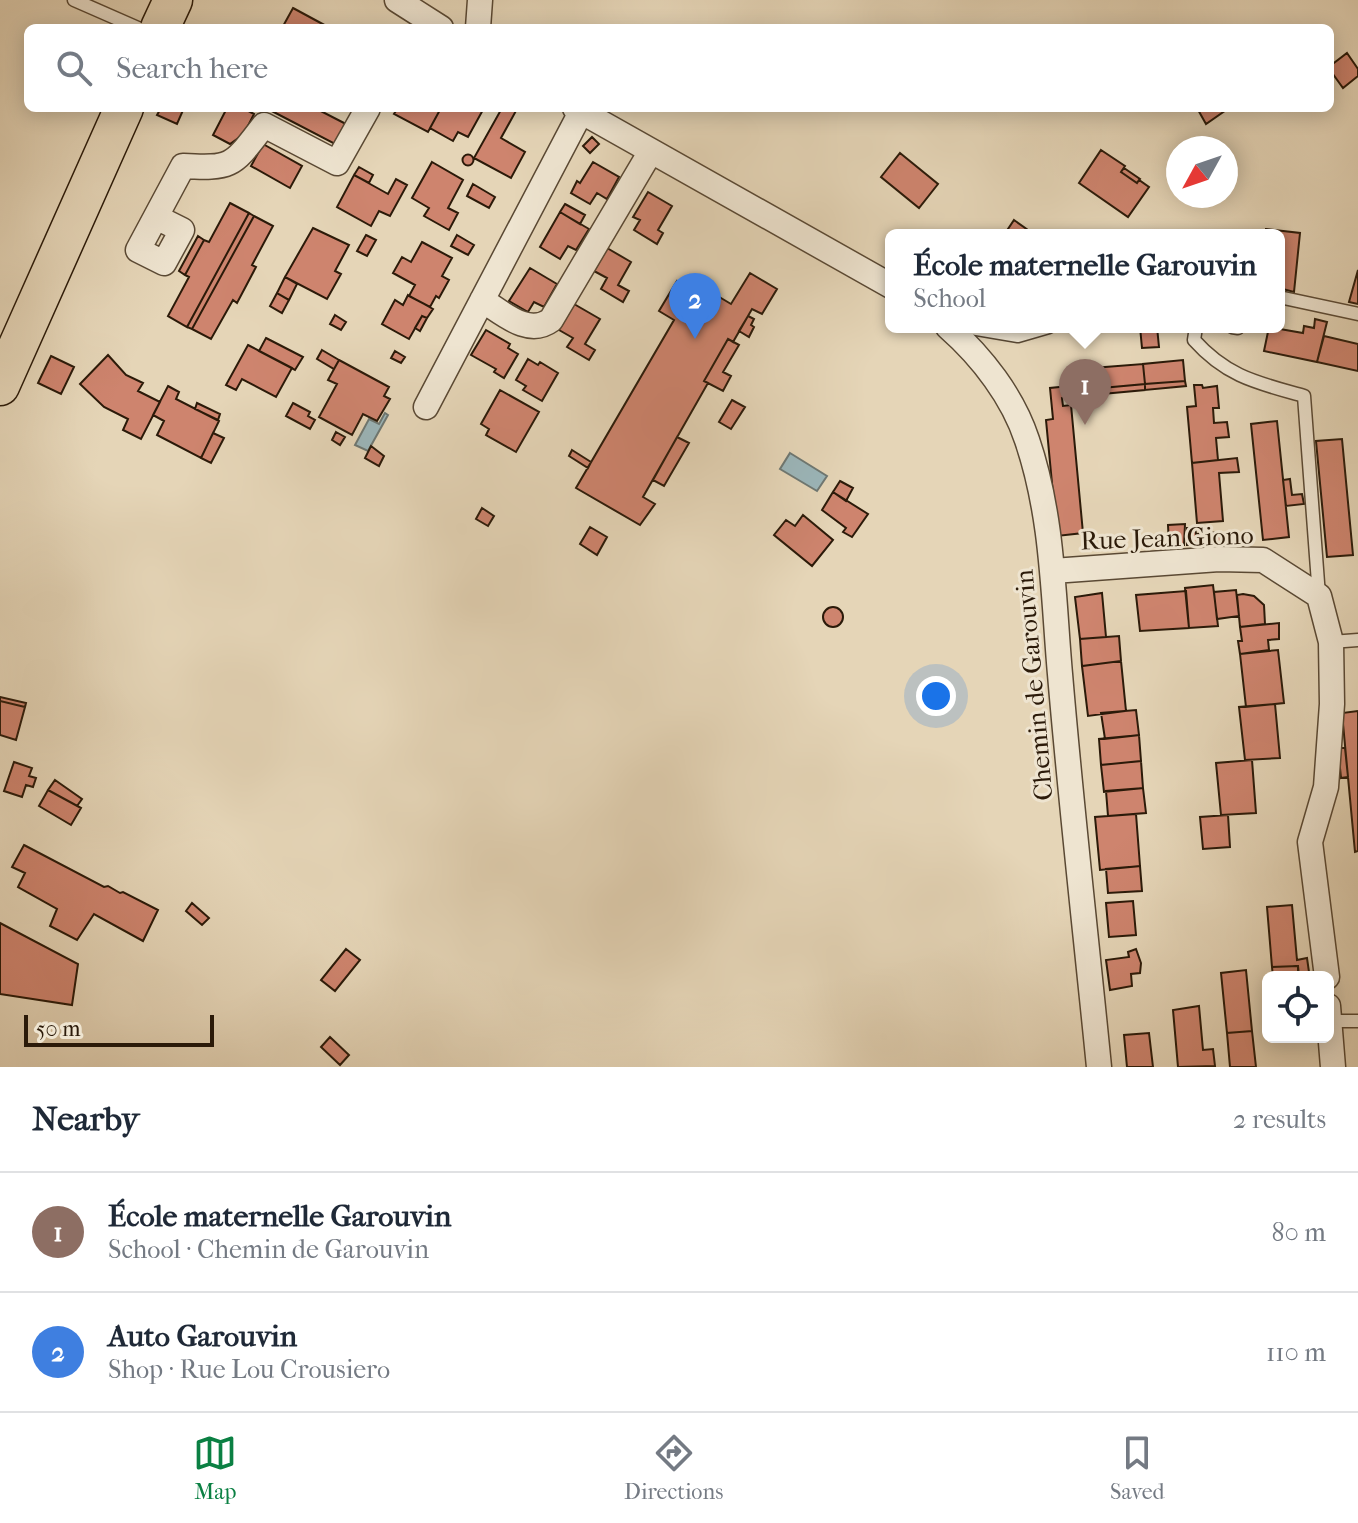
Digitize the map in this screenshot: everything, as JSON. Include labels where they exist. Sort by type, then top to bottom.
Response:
[{"type":"main road","points":[[162,24],[173,0]]},
{"type":"main road","points":[[0,386],[122,112]]},
{"type":"street","points":[[397,0],[426,18]]},
{"type":"street","points":[[478,24],[480,0]]},
{"type":"street","points":[[156,217],[183,166],[218,168],[239,158],[264,125],[337,163],[366,112]]},
{"type":"street","points":[[426,407],[577,112]]},
{"type":"street","points":[[582,112],[885,283]]},
{"type":"street","points":[[482,300],[530,328],[542,327],[551,320],[651,151]]},
{"type":"street","name":"Chemin de Garouvin","points":[[953,333],[1010,400],[1027,438],[1042,490],[1053,571],[1060,674],[1099,1067]]},
{"type":"street","name":"Rue Jean Giono","points":[[1053,571],[1219,559],[1263,560],[1319,596]]},
{"type":"street","points":[[1319,596],[1331,642],[1332,704],[1326,787],[1310,842],[1326,971]]},
{"type":"street","points":[[1331,1043],[1333,1067]]},
{"type":"lane","points":[[74,0],[129,24]]},
{"type":"lane","points":[[1285,298],[1358,314]]},
{"type":"lane","points":[[1000,333],[1018,336],[1028,333]]},
{"type":"lane","points":[[1195,333],[1194,340],[1212,360],[1247,380],[1304,396],[1319,596]]},
{"type":"lane","points":[[1331,642],[1358,640]]},
{"type":"lane","points":[[1334,1014],[1358,1021]]},
{"type":"water","points":[[385,413],[388,415],[368,451],[355,445],[369,419],[379,424]]},
{"type":"water","points":[[790,453],[827,476],[817,491],[780,469]]},
{"type":"building","points":[[293,8],[323,24],[284,24]]},
{"type":"building","points":[[1347,53],[1358,69],[1358,76],[1343,88],[1334,76],[1334,63]]},
{"type":"building","points":[[159,112],[182,112],[177,124],[157,115]]},
{"type":"building","points":[[225,112],[254,114],[244,134],[230,144],[213,135]]},
{"type":"building","points":[[274,112],[323,112],[346,124],[335,144]]},
{"type":"building","points":[[395,112],[439,112],[428,132],[394,114]]},
{"type":"building","points":[[439,112],[482,112],[468,137],[458,132],[453,141],[430,128]]},
{"type":"building","points":[[500,112],[515,112],[501,138],[525,152],[511,178],[474,158]]},
{"type":"building","points":[[1199,112],[1223,112],[1206,124]]},
{"type":"building","points":[[592,137],[599,144],[590,153],[583,146]]},
{"type":"building","points":[[263,144],[302,166],[290,188],[251,166]]},
{"type":"building","points":[[1101,150],[1125,166],[1121,172],[1149,187],[1128,217],[1079,183]]},
{"type":"building","points":[[900,153],[938,184],[919,208],[881,177]]},
{"type":"building","points":[[468,154],[474,160],[468,166],[462,160]]},
{"type":"building","points":[[432,162],[463,180],[448,208],[458,213],[449,230],[424,216],[429,208],[412,198]]},
{"type":"building","points":[[593,162],[619,177],[607,199],[597,193],[590,204],[571,193]]},
{"type":"building","points":[[359,167],[373,175],[369,183],[354,175]]},
{"type":"building","points":[[1124,168],[1140,179],[1137,183],[1121,172]]},
{"type":"building","points":[[354,175],[388,194],[396,179],[407,185],[390,216],[379,211],[371,226],[337,207]]},
{"type":"building","points":[[473,184],[495,197],[489,208],[467,196]]},
{"type":"building","points":[[648,192],[672,206],[658,230],[663,233],[657,244],[634,230],[640,220],[633,217]]},
{"type":"building","points":[[230,203],[249,213],[187,327],[168,316],[204,240],[209,242]]},
{"type":"building","points":[[565,204],[585,215],[580,224],[560,212]]},
{"type":"building","points":[[560,212],[589,229],[576,250],[568,246],[560,259],[540,247]]},
{"type":"building","points":[[249,213],[254,216],[192,329],[187,327]]},
{"type":"building","points":[[254,216],[273,226],[252,265],[256,267],[237,303],[233,300],[211,339],[192,329]]},
{"type":"building","points":[[1014,220],[1027,229],[1008,229]]},
{"type":"building","points":[[313,228],[349,245],[335,271],[341,274],[327,299],[285,277]]},
{"type":"building","points":[[1285,231],[1300,233],[1294,292],[1285,290]]},
{"type":"building","points":[[366,235],[376,240],[367,256],[357,251]]},
{"type":"building","points":[[457,235],[474,245],[468,255],[451,246]]},
{"type":"building","points":[[198,236],[204,240],[185,275],[179,271]]},
{"type":"building","points":[[422,242],[452,258],[442,276],[449,280],[430,307],[409,296],[415,285],[393,273],[402,257],[411,262]]},
{"type":"building","points":[[607,248],[631,262],[618,285],[629,291],[623,302],[601,289],[607,278],[594,271]]},
{"type":"building","points":[[530,268],[557,284],[544,307],[534,302],[528,312],[509,301]]},
{"type":"building","points":[[1358,270],[1358,304],[1349,302]]},
{"type":"building","points":[[750,273],[777,289],[762,314],[752,309],[733,342],[728,339],[704,381],[708,383],[643,497],[655,504],[640,525],[576,488],[674,320],[659,311],[677,281],[691,290],[696,283],[731,304]]},
{"type":"building","points":[[285,277],[297,284],[289,300],[277,293]]},
{"type":"building","points":[[277,293],[289,300],[282,313],[270,306]]},
{"type":"building","points":[[408,295],[433,309],[427,318],[422,316],[409,339],[382,324],[395,300],[403,305]]},
{"type":"building","points":[[574,304],[600,319],[585,344],[595,350],[589,360],[567,347],[573,338],[559,330]]},
{"type":"building","points":[[335,315],[346,322],[341,330],[330,324]]},
{"type":"building","points":[[422,316],[427,318],[420,331],[415,328]]},
{"type":"building","points":[[748,316],[754,319],[749,337],[739,331]]},
{"type":"building","points":[[1315,319],[1327,322],[1317,362],[1264,351],[1268,333],[1285,333],[1285,330],[1303,333],[1304,326],[1314,328]]},
{"type":"building","points":[[486,330],[510,344],[508,348],[518,354],[504,378],[494,372],[496,369],[471,355]]},
{"type":"building","points":[[1141,333],[1158,333],[1159,347],[1142,348]]},
{"type":"building","points":[[1324,336],[1358,344],[1358,371],[1317,362]]},
{"type":"building","points":[[266,338],[303,357],[295,370],[259,351]]},
{"type":"building","points":[[728,339],[739,345],[723,372],[731,376],[723,391],[704,381]]},
{"type":"building","points":[[248,345],[292,368],[276,397],[242,379],[236,390],[226,385]]},
{"type":"building","points":[[322,350],[339,360],[334,369],[317,359]]},
{"type":"building","points":[[395,351],[405,357],[401,363],[391,358]]},
{"type":"building","points":[[108,355],[126,375],[143,383],[138,391],[160,402],[141,439],[123,430],[128,419],[104,407],[80,384]]},
{"type":"building","points":[[51,356],[74,367],[61,394],[38,383]]},
{"type":"building","points":[[528,359],[558,373],[542,401],[523,390],[526,386],[516,380]]},
{"type":"building","points":[[339,360],[389,387],[384,396],[390,399],[377,421],[363,414],[352,435],[319,417],[337,384],[328,380]]},
{"type":"building","points":[[1183,360],[1185,381],[1145,384],[1143,364]]},
{"type":"building","points":[[1143,364],[1145,384],[1069,391],[1067,370]]},
{"type":"building","points":[[1185,381],[1186,386],[1145,390],[1145,384]]},
{"type":"building","points":[[1145,384],[1145,390],[1070,397],[1069,391]]},
{"type":"building","points":[[1194,385],[1202,385],[1203,388],[1217,386],[1219,408],[1213,408],[1214,423],[1227,422],[1229,437],[1216,438],[1218,460],[1192,463],[1187,407],[1196,406]]},
{"type":"building","points":[[168,386],[179,392],[176,399],[219,421],[201,458],[157,435],[164,421],[153,415]]},
{"type":"building","points":[[1069,386],[1070,397],[1062,398],[1063,406],[1071,405],[1083,533],[1057,536],[1046,420],[1053,419],[1050,388]]},
{"type":"building","points":[[500,390],[539,412],[516,452],[486,435],[489,429],[481,424]]},
{"type":"building","points":[[732,400],[745,407],[731,429],[719,422]]},
{"type":"building","points":[[197,403],[220,414],[218,420],[195,409]]},
{"type":"building","points":[[293,403],[310,412],[308,416],[315,420],[310,429],[286,416]]},
{"type":"building","points":[[1277,421],[1289,537],[1263,540],[1251,424]]},
{"type":"building","points":[[336,432],[345,437],[340,445],[332,440]]},
{"type":"building","points":[[213,433],[224,438],[211,463],[201,458]]},
{"type":"building","points":[[677,437],[689,443],[664,486],[653,480]]},
{"type":"building","points":[[1342,439],[1353,555],[1327,557],[1316,441]]},
{"type":"building","points":[[371,446],[384,456],[379,466],[365,458]]},
{"type":"building","points":[[572,450],[591,462],[588,468],[569,456]]},
{"type":"building","points":[[1237,458],[1239,472],[1219,473],[1223,521],[1197,523],[1192,463]]},
{"type":"building","points":[[1290,479],[1292,495],[1302,494],[1304,504],[1286,506],[1283,480]]},
{"type":"building","points":[[840,481],[853,488],[846,501],[833,492]]},
{"type":"building","points":[[833,492],[868,514],[852,537],[843,532],[846,528],[822,510]]},
{"type":"building","points":[[482,508],[494,516],[488,526],[476,519]]},
{"type":"building","points":[[803,515],[833,540],[812,566],[774,535],[786,520],[795,526]]},
{"type":"building","points":[[1185,524],[1184,545],[1169,545],[1168,525]]},
{"type":"building","points":[[590,527],[607,537],[597,555],[580,544]]},
{"type":"building","points":[[1187,528],[1195,528],[1196,534],[1220,532],[1222,543],[1187,545]]},
{"type":"building","points":[[1213,585],[1218,626],[1189,628],[1185,588]]},
{"type":"building","points":[[1236,590],[1239,616],[1217,619],[1214,592]]},
{"type":"building","points":[[1186,591],[1189,628],[1140,631],[1136,595]]},
{"type":"building","points":[[1102,593],[1106,637],[1080,639],[1075,597]]},
{"type":"building","points":[[1237,595],[1254,596],[1264,605],[1265,624],[1240,627]]},
{"type":"building","points":[[833,607],[840,610],[843,617],[840,624],[833,627],[826,624],[823,617],[826,610]]},
{"type":"building","points":[[1279,623],[1279,639],[1268,640],[1269,650],[1240,654],[1240,627]]},
{"type":"building","points":[[1119,636],[1121,661],[1082,666],[1080,639]]},
{"type":"building","points":[[1278,650],[1284,703],[1246,707],[1240,654]]},
{"type":"building","points":[[1121,661],[1126,711],[1088,716],[1082,666]]},
{"type":"building","points":[[0,697],[26,703],[25,707],[0,701]]},
{"type":"building","points":[[0,701],[25,707],[16,740],[0,735]]},
{"type":"building","points":[[1275,704],[1280,758],[1245,760],[1239,707]]},
{"type":"building","points":[[1136,710],[1139,735],[1105,739],[1101,713]]},
{"type":"building","points":[[1358,711],[1358,851],[1355,852],[1342,713]]},
{"type":"building","points":[[1139,735],[1141,761],[1101,765],[1099,739]]},
{"type":"building","points":[[1338,748],[1345,748],[1348,777],[1341,778]]},
{"type":"building","points":[[1252,760],[1256,813],[1221,815],[1216,763]]},
{"type":"building","points":[[1141,761],[1143,788],[1104,792],[1101,765]]},
{"type":"building","points":[[14,762],[32,768],[29,776],[36,778],[33,787],[26,785],[22,797],[4,791]]},
{"type":"building","points":[[55,780],[82,799],[77,806],[48,790]]},
{"type":"building","points":[[1143,788],[1146,813],[1108,816],[1106,791]]},
{"type":"building","points":[[48,790],[81,808],[71,825],[39,806]]},
{"type":"building","points":[[1136,814],[1140,866],[1100,870],[1095,817]]},
{"type":"building","points":[[1228,815],[1230,847],[1203,849],[1200,817]]},
{"type":"building","points":[[24,845],[104,887],[123,892],[158,910],[143,941],[94,914],[77,940],[50,926],[57,909],[18,887],[25,873],[12,867]]},
{"type":"building","points":[[1140,866],[1142,891],[1108,893],[1106,869]]},
{"type":"building","points":[[1133,901],[1136,935],[1109,937],[1106,903]]},
{"type":"building","points":[[192,903],[209,918],[202,925],[186,911]]},
{"type":"building","points":[[1292,905],[1297,960],[1307,958],[1309,971],[1298,971],[1298,966],[1272,967],[1267,907]]},
{"type":"building","points":[[0,923],[78,964],[72,1005],[0,994]]},
{"type":"building","points":[[346,949],[360,960],[335,991],[321,980]]},
{"type":"building","points":[[1136,949],[1141,963],[1140,973],[1131,974],[1132,986],[1110,990],[1106,960],[1129,957],[1128,952]]},
{"type":"building","points":[[1298,966],[1298,971],[1272,971],[1272,967]]},
{"type":"building","points":[[1246,970],[1252,1031],[1227,1033],[1221,973]]},
{"type":"building","points":[[1199,1006],[1203,1050],[1213,1049],[1215,1066],[1178,1067],[1173,1010]]},
{"type":"building","points":[[1252,1031],[1256,1067],[1230,1067],[1227,1033]]},
{"type":"building","points":[[1149,1033],[1153,1067],[1127,1067],[1124,1035]]},
{"type":"building","points":[[330,1037],[349,1055],[340,1065],[321,1047]]},
{"type":"place","name":"Auto Garouvin","points":[[695,339]]},
{"type":"place","name":"École maternelle Garouvin","points":[[1085,425]]}]
